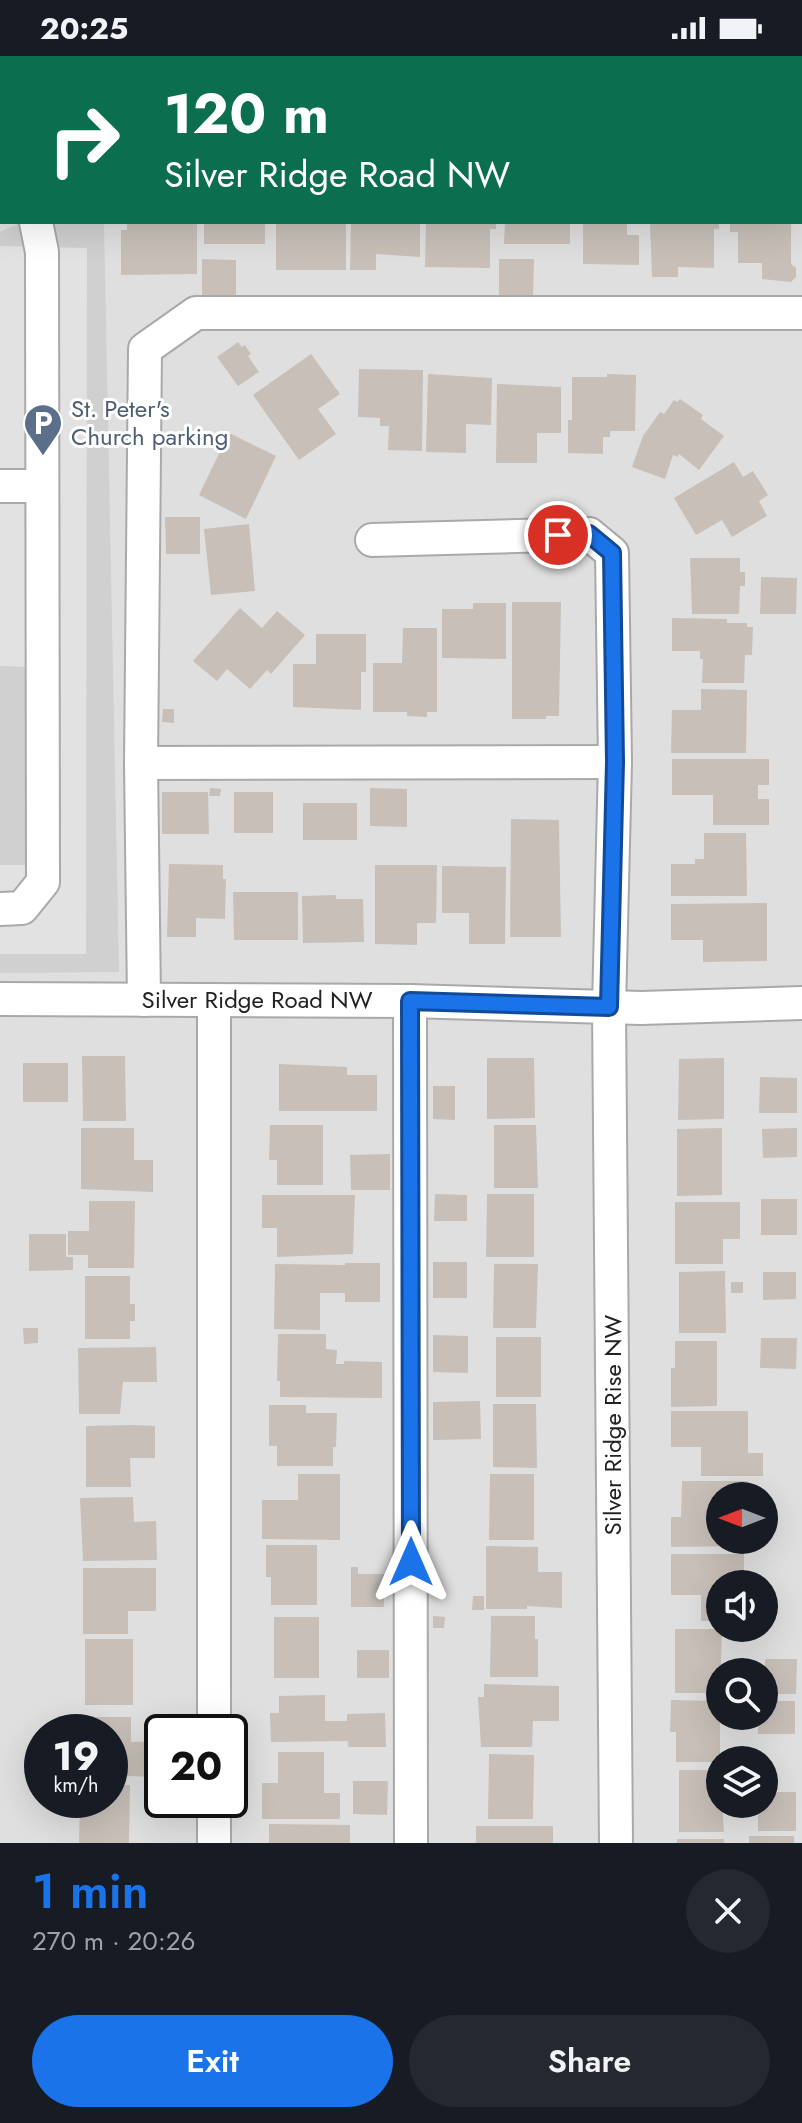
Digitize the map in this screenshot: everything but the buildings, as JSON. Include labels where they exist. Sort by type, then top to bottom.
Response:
[{"type":"street","points":[[0,909],[22,908],[43,882],[42,252],[36,224]]},
{"type":"street","points":[[144,1000],[141,763],[145,349],[196,313],[802,313]]},
{"type":"street","points":[[0,486],[42,486]]},
{"type":"street","name":"Silver Ridge Rise NW","points":[[372,540],[589,534],[612,553],[615,762],[609,1007],[616,1843]]},
{"type":"street","points":[[141,763],[615,762]]},
{"type":"street","name":"Silver Ridge Road NW","points":[[0,999],[410,1001],[609,1007],[802,1003]]},
{"type":"street","points":[[214,1000],[214,1714]]},
{"type":"street","points":[[410,1001],[411,1843]]},
{"type":"street","points":[[214,1818],[214,1843]]},
{"type":"shaded area","points":[[0,224],[802,224],[802,1843],[0,1843]]},
{"type":"shaded area","name":"St. Peter's Church parking","points":[[18,224],[104,224],[119,972],[0,973],[0,232]]},
{"type":"shaded area","name":"St. Peter's Church parking","points":[[0,246],[87,248],[86,954],[0,954],[0,865],[30,865],[30,667],[0,666]]},
{"type":"place","name":"St. Peter's Church parking","points":[[43,457]]},
{"type":"route","points":[[411,1562],[410,1001],[609,1007],[615,762],[612,553],[589,534],[558,535]]}]
